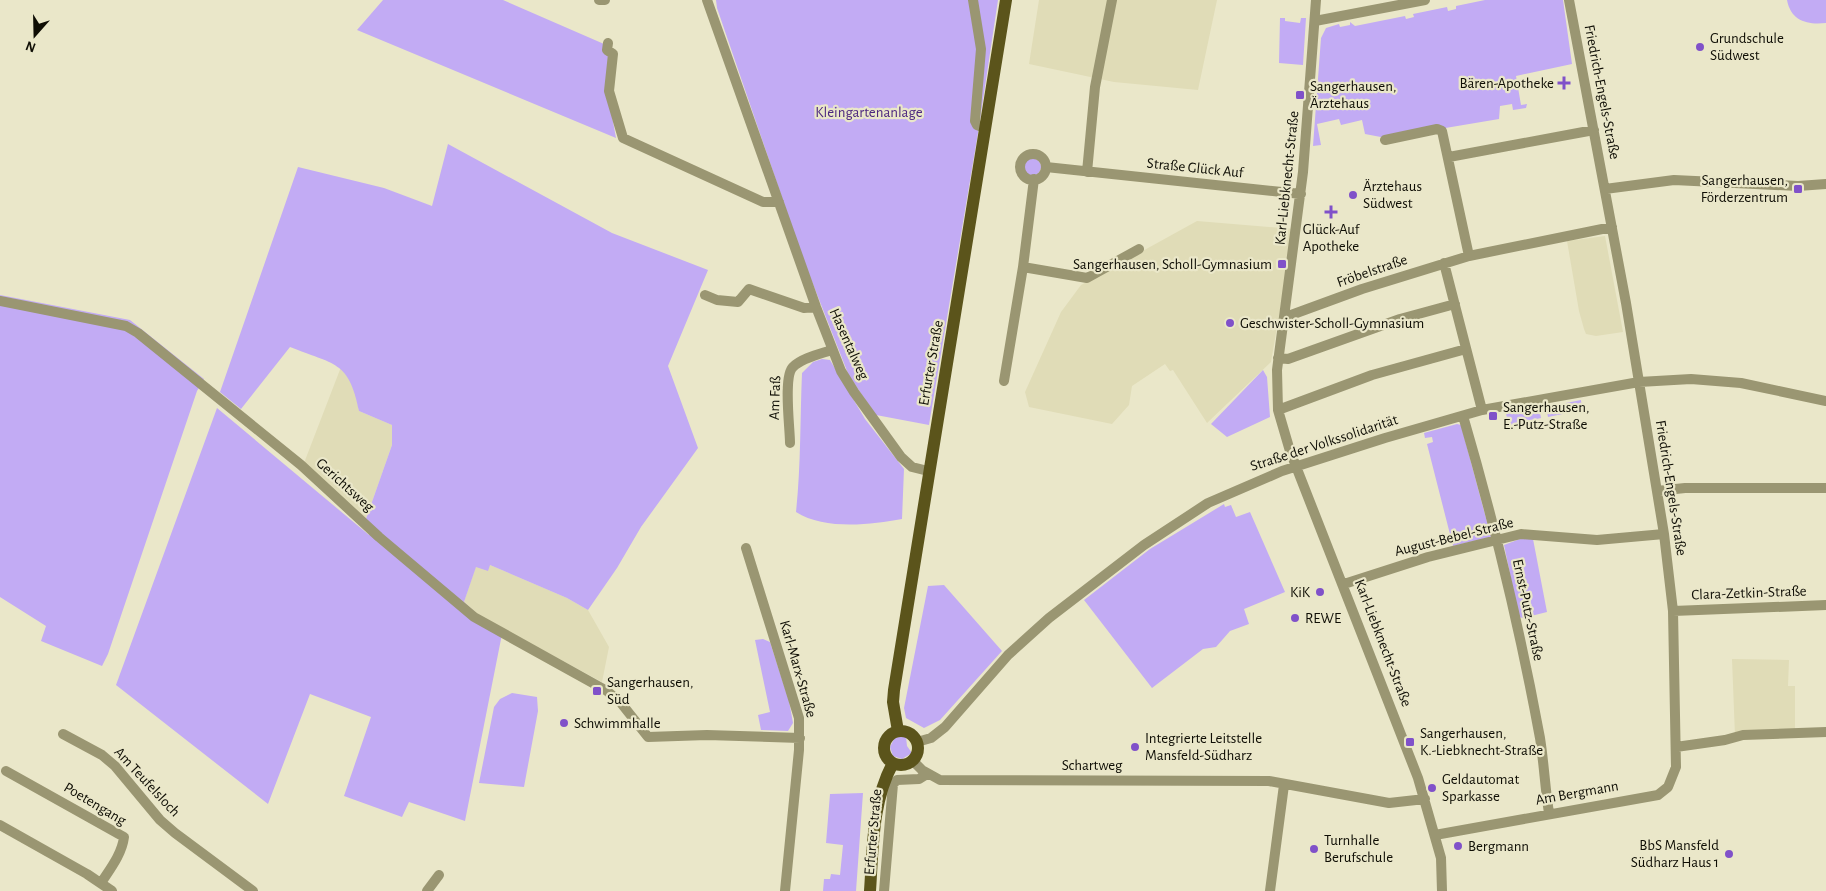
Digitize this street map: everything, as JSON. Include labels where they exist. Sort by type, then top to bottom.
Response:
[{"type":"main road","name":"Erfurter Straße","points":[[898,731],[893,697],[928,471],[944,387],[1006,0]]},
{"type":"main road","points":[[898,731],[910,733],[917,742],[918,752],[912,760],[904,764],[893,762],[885,754],[884,745],[889,736],[898,731]]},
{"type":"main road","name":"Erfurter Straße","points":[[870,891],[879,800],[883,782],[893,762]]},
{"type":"street","points":[[599,0],[606,0]]},
{"type":"street","name":"Hasentalweg","points":[[708,0],[832,350],[854,392],[896,452],[912,467],[928,471]]},
{"type":"street","points":[[973,0],[982,49],[975,120],[977,125],[985,128]]},
{"type":"street","points":[[1087,172],[1095,87],[1112,0]]},
{"type":"street","name":"Karl-Liebknecht-Straße","points":[[1316,0],[1301,194],[1286,315],[1278,358],[1278,410],[1296,466],[1344,584],[1426,799],[1443,866],[1442,891]]},
{"type":"street","points":[[1315,20],[1425,0]]},
{"type":"street","name":"Friedrich-Engels-Straße","points":[[1569,0],[1612,227],[1664,534],[1673,611],[1676,747],[1674,774],[1664,792]]},
{"type":"street","points":[[608,42],[607,50],[614,54],[609,91],[623,138],[763,202],[779,202]]},
{"type":"street","points":[[1385,140],[1437,128],[1442,131],[1469,256]]},
{"type":"street","points":[[1449,157],[1594,130]]},
{"type":"street","name":"Straße Glück Auf","points":[[1034,179],[1025,177],[1021,171],[1022,159],[1028,155],[1037,154],[1044,161],[1046,167],[1301,194]]},
{"type":"street","points":[[1004,381],[1023,268],[1034,179],[1042,176],[1046,167]]},
{"type":"street","points":[[1605,189],[1674,180],[1798,186],[1826,184]]},
{"type":"street","name":"Fröbelstraße","points":[[1286,315],[1291,315],[1362,289],[1469,256],[1612,227]]},
{"type":"street","points":[[1023,268],[1088,278],[1139,249]]},
{"type":"street","points":[[1444,263],[1482,410]]},
{"type":"street","points":[[705,295],[718,300],[738,302],[749,289],[804,308],[816,307]]},
{"type":"street","name":"Gerichtsweg","points":[[0,302],[126,326],[138,333],[287,454],[379,537],[468,612],[606,691],[621,703],[648,737],[712,735],[800,738]]},
{"type":"street","points":[[1278,358],[1288,359],[1394,321],[1455,304]]},
{"type":"street","points":[[1278,410],[1372,375],[1466,349]]},
{"type":"street","name":"Am Faß","points":[[790,443],[788,384],[790,370],[798,364],[832,350]]},
{"type":"street","name":"Straße der Volkssolidarität","points":[[917,742],[931,738],[945,727],[1008,655],[1049,618],[1144,545],[1208,502],[1296,466],[1482,410],[1639,382],[1691,379],[1740,383],[1826,401]]},
{"type":"street","name":"Ernst-Putz-Straße","points":[[1463,416],[1498,540],[1540,740],[1549,813]]},
{"type":"street","points":[[1657,491],[1685,488],[1826,488]]},
{"type":"street","name":"August-Bebel-Straße","points":[[1344,584],[1428,557],[1525,534],[1596,540],[1664,534]]},
{"type":"street","name":"Karl-Marx-Straße","points":[[746,548],[798,712],[800,738],[786,891]]},
{"type":"street","name":"Clara-Zetkin-Straße","points":[[1673,611],[1826,605]]},
{"type":"street","points":[[1676,747],[1725,740],[1743,735],[1826,732]]},
{"type":"street","name":"Am Teufelsloch","points":[[64,734],[102,755],[115,766],[160,820],[175,834],[253,891]]},
{"type":"street","name":"Schartweg","points":[[912,760],[927,774],[940,780],[1264,781],[1388,803],[1426,799]]},
{"type":"street","name":"Poetengang","points":[[6,771],[124,837],[119,854],[101,883]]},
{"type":"street","name":"Erfurter Straße","points":[[884,891],[893,784],[897,780],[919,779],[927,774]]},
{"type":"street","points":[[1270,891],[1284,785]]},
{"type":"street","name":"Am Bergmann","points":[[1435,835],[1664,792]]},
{"type":"street","points":[[0,825],[112,891]]},
{"type":"street","points":[[427,891],[439,875]]},
{"type":"shaded area","points":[[1039,0],[1217,0],[1198,90],[1114,82],[1029,64]]},
{"type":"shaded area","points":[[1197,221],[1294,229],[1271,362],[1207,423],[1173,370],[1170,371],[1165,364],[1132,386],[1129,405],[1112,424],[1029,407],[1025,392],[1061,312],[1081,285]]},
{"type":"shaded area","points":[[1605,236],[1623,332],[1596,336],[1586,334],[1584,329],[1567,241]]},
{"type":"shaded area","points":[[341,367],[354,386],[359,411],[392,425],[392,445],[366,519],[304,463]]},
{"type":"shaded area","points":[[490,565],[567,598],[588,610],[609,647],[602,682],[478,615],[464,602],[476,566]]},
{"type":"shaded area","points":[[1732,659],[1789,660],[1788,686],[1795,686],[1795,733],[1735,736]]},
{"type":"green space","points":[[383,0],[503,0],[604,44],[611,57],[607,89],[616,138],[357,30]]},
{"type":"green space","name":"Kleingartenanlage","points":[[716,0],[998,0],[978,133],[929,425],[876,415],[849,376],[802,256],[717,8]]},
{"type":"green space","points":[[1485,0],[1563,0],[1572,64],[1516,76],[1521,105],[1527,104],[1526,108],[1513,110],[1512,104],[1500,106],[1499,119],[1386,138],[1365,134],[1362,120],[1341,125],[1339,119],[1317,124],[1321,145],[1313,146],[1321,38],[1326,28],[1339,24],[1340,27],[1350,25],[1350,22],[1355,26],[1405,16],[1406,19],[1414,17],[1413,14],[1447,7],[1448,11],[1456,9],[1456,6]]},
{"type":"green space","points":[[1787,0],[1826,0],[1826,23],[1812,23],[1801,20],[1792,13]]},
{"type":"green space","points":[[1280,18],[1285,18],[1285,21],[1300,23],[1301,18],[1306,18],[1303,65],[1279,63]]},
{"type":"green space","points":[[448,144],[612,233],[708,270],[668,366],[698,448],[641,527],[617,568],[588,610],[567,598],[490,565],[488,571],[476,567],[464,602],[478,615],[503,629],[465,821],[409,802],[402,817],[344,796],[371,717],[310,694],[268,804],[116,685],[217,408],[369,535],[366,519],[392,445],[392,425],[359,411],[355,394],[344,373],[329,362],[290,347],[241,409],[220,392],[298,167],[384,188],[432,206]]},
{"type":"green space","points":[[1028,158],[1036,158],[1041,163],[1039,174],[1028,176],[1023,171],[1023,163]]},
{"type":"green space","points":[[0,295],[130,320],[204,379],[197,391],[108,654],[102,666],[41,641],[46,626],[0,597]]},
{"type":"green space","points":[[822,359],[830,360],[865,419],[904,469],[902,519],[876,523],[833,524],[807,518],[796,512],[800,460],[802,373],[813,362]]},
{"type":"green space","points":[[1263,370],[1267,377],[1270,417],[1227,437],[1211,424]]},
{"type":"green space","points":[[1581,400],[1582,410],[1548,417],[1546,407]]},
{"type":"green space","points":[[1539,408],[1541,418],[1509,425],[1506,414]]},
{"type":"green space","points":[[1457,424],[1461,425],[1491,537],[1453,546],[1427,444],[1433,442],[1432,437],[1425,438],[1424,433]]},
{"type":"green space","points":[[1224,504],[1225,507],[1231,505],[1236,517],[1250,512],[1285,592],[1244,609],[1249,624],[1230,631],[1216,647],[1203,649],[1152,688],[1084,600],[1150,549]]},
{"type":"green space","points":[[1520,539],[1533,539],[1547,612],[1523,618],[1519,617],[1504,545]]},
{"type":"green space","points":[[944,585],[1002,651],[940,720],[924,728],[906,718],[904,708],[928,586]]},
{"type":"green space","points":[[763,639],[770,642],[789,701],[793,723],[788,731],[761,730],[758,715],[770,712],[755,640]]},
{"type":"green space","points":[[512,693],[537,697],[538,711],[524,787],[479,783],[494,707],[500,699]]},
{"type":"green space","points":[[900,736],[906,737],[907,746],[912,753],[902,759],[893,756],[890,747],[894,739]]},
{"type":"green space","points":[[863,793],[856,891],[823,891],[824,879],[830,879],[831,874],[840,875],[843,845],[826,843],[830,794]]},
{"type":"place","name":"Grundschule Südwest","points":[[1700,47]]},
{"type":"place","name":"Bären-Apotheke","points":[[1564,83]]},
{"type":"place","name":"Sangerhausen, Ärztehaus","points":[[1300,95]]},
{"type":"place","name":"Sangerhausen, Förderzentrum","points":[[1798,189]]},
{"type":"place","name":"Ärztehaus Südwest","points":[[1353,195]]},
{"type":"place","name":"Glück-Auf Apotheke","points":[[1331,212]]},
{"type":"place","name":"Sangerhausen, Scholl-Gymnasium","points":[[1282,264]]},
{"type":"place","name":"Geschwister-Scholl-Gymnasium","points":[[1230,323]]},
{"type":"place","name":"Sangerhausen, E.-Putz-Straße","points":[[1493,416]]},
{"type":"place","name":"KiK","points":[[1320,592]]},
{"type":"place","name":"REWE","points":[[1295,618]]},
{"type":"place","name":"Sangerhausen, Süd","points":[[597,691]]},
{"type":"place","name":"Schwimmhalle","points":[[564,723]]},
{"type":"place","name":"Sangerhausen, K.-Liebknecht-Straße","points":[[1410,742]]},
{"type":"place","name":"Integrierte Leitstelle Mansfeld-Südharz","points":[[1135,747]]},
{"type":"place","name":"Geldautomat Sparkasse","points":[[1432,788]]},
{"type":"place","name":"Bergmann","points":[[1458,846]]},
{"type":"place","name":"Turnhalle Berufschule","points":[[1314,849]]},
{"type":"place","name":"BbS Mansfeld Südharz Haus 1","points":[[1729,854]]}]
